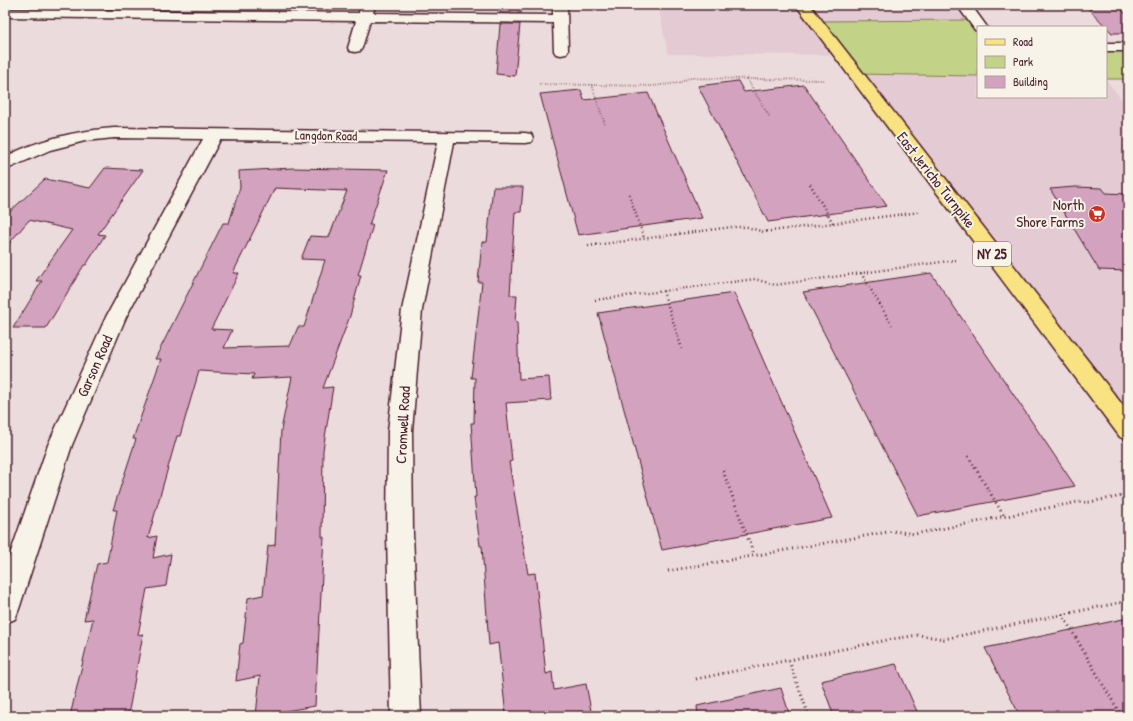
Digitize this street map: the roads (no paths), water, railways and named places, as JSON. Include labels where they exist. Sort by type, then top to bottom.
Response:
[{"type":"main road","name":"East Jericho Turnpike","points":[[803,5],[1128,430]]},
{"type":"street","points":[[964,5],[979,26]]},
{"type":"street","points":[[5,27],[17,10],[560,12],[561,51]]},
{"type":"street","points":[[355,48],[366,11]]},
{"type":"street","points":[[1107,47],[1128,47]]},
{"type":"street","name":"Langdon Road","points":[[5,164],[26,152],[60,140],[90,134],[126,133],[525,138]]},
{"type":"street","name":"Garson Road","points":[[5,609],[60,445],[116,317],[214,135]]},
{"type":"street","name":"Cromwell Road","points":[[406,716],[400,534],[400,431],[412,310],[447,137]]},
{"type":"place","name":"North Shore Farms","points":[[1097,214]]}]
